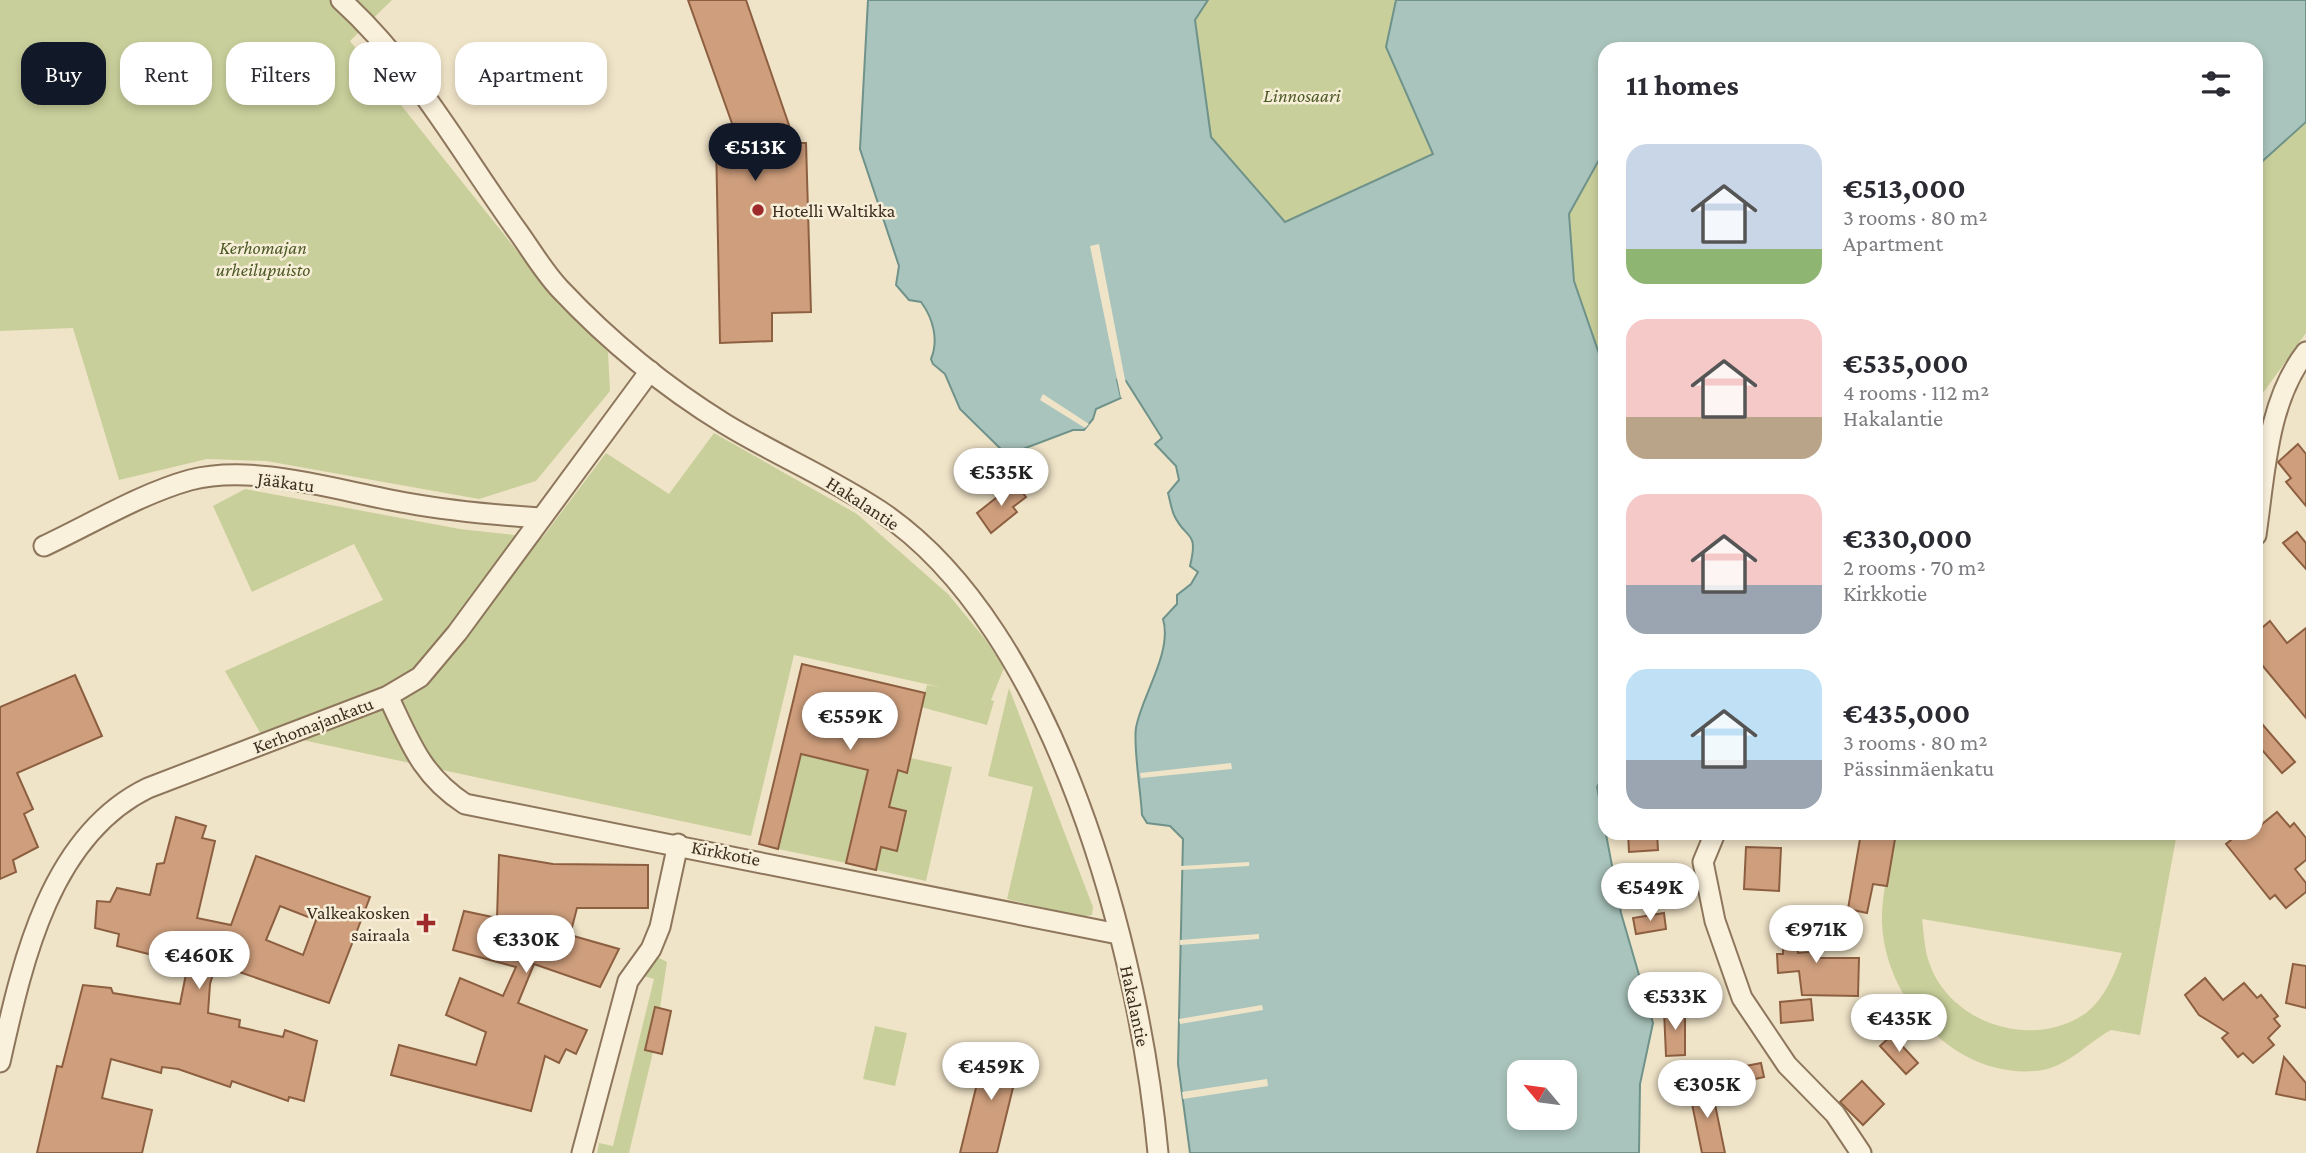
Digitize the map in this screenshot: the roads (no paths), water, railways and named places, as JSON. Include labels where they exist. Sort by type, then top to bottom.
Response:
[{"type":"street","name":"Hakalantie","points":[[341,0],[367,23],[418,86],[558,287],[650,372],[728,426],[882,512],[915,538],[972,599],[1017,668],[1047,724],[1084,817],[1118,934],[1153,1097],[1158,1153]]},
{"type":"street","points":[[2263,491],[2274,421],[2291,371],[2306,352]]},
{"type":"street","name":"Kerhomajankatu","points":[[0,1062],[35,935],[74,851],[100,820],[122,801],[148,788],[388,696],[420,677],[457,633],[650,372]]},
{"type":"street","name":"Jääkatu","points":[[44,547],[140,500],[190,480],[214,477],[264,476],[410,504],[540,518]]},
{"type":"street","name":"Kirkkotie","points":[[388,696],[424,766],[440,787],[465,804],[678,844],[1118,934]]},
{"type":"street","points":[[1712,840],[1703,862],[1715,921],[1742,998],[1787,1065],[1835,1114],[1861,1153]]},
{"type":"street","points":[[582,1153],[628,981],[651,949],[660,927],[678,844]]},
{"type":"water","points":[[868,0],[1208,0],[1195,20],[1211,137],[1285,222],[1433,154],[1386,47],[1396,0],[2306,0],[2306,122],[2263,161],[2263,42],[1598,42],[1598,162],[1569,214],[1574,281],[1598,351],[1598,840],[1607,840],[1621,913],[1653,1023],[1640,1084],[1639,1153],[1190,1153],[1178,1064],[1183,839],[1170,826],[1147,823],[1142,815],[1136,746],[1139,716],[1164,646],[1163,619],[1177,604],[1177,595],[1191,584],[1198,572],[1190,566],[1192,540],[1174,515],[1168,493],[1179,480],[1176,466],[1155,444],[1162,438],[1126,381],[1117,380],[1121,398],[1096,409],[1093,419],[1084,430],[1073,430],[1007,455],[960,409],[945,374],[931,359],[935,337],[929,315],[921,302],[909,300],[896,285],[899,266],[860,149]]},
{"type":"place","name":"Hotelli Waltikka","points":[[758,210]]},
{"type":"place","name":"Valkeakosken sairaala","points":[[426,923]]},
{"type":"park label","name":"Linnosaari","points":[[1302,95]]},
{"type":"park label","name":"Kerhomajan urheilupuisto","points":[[263,258]]}]
